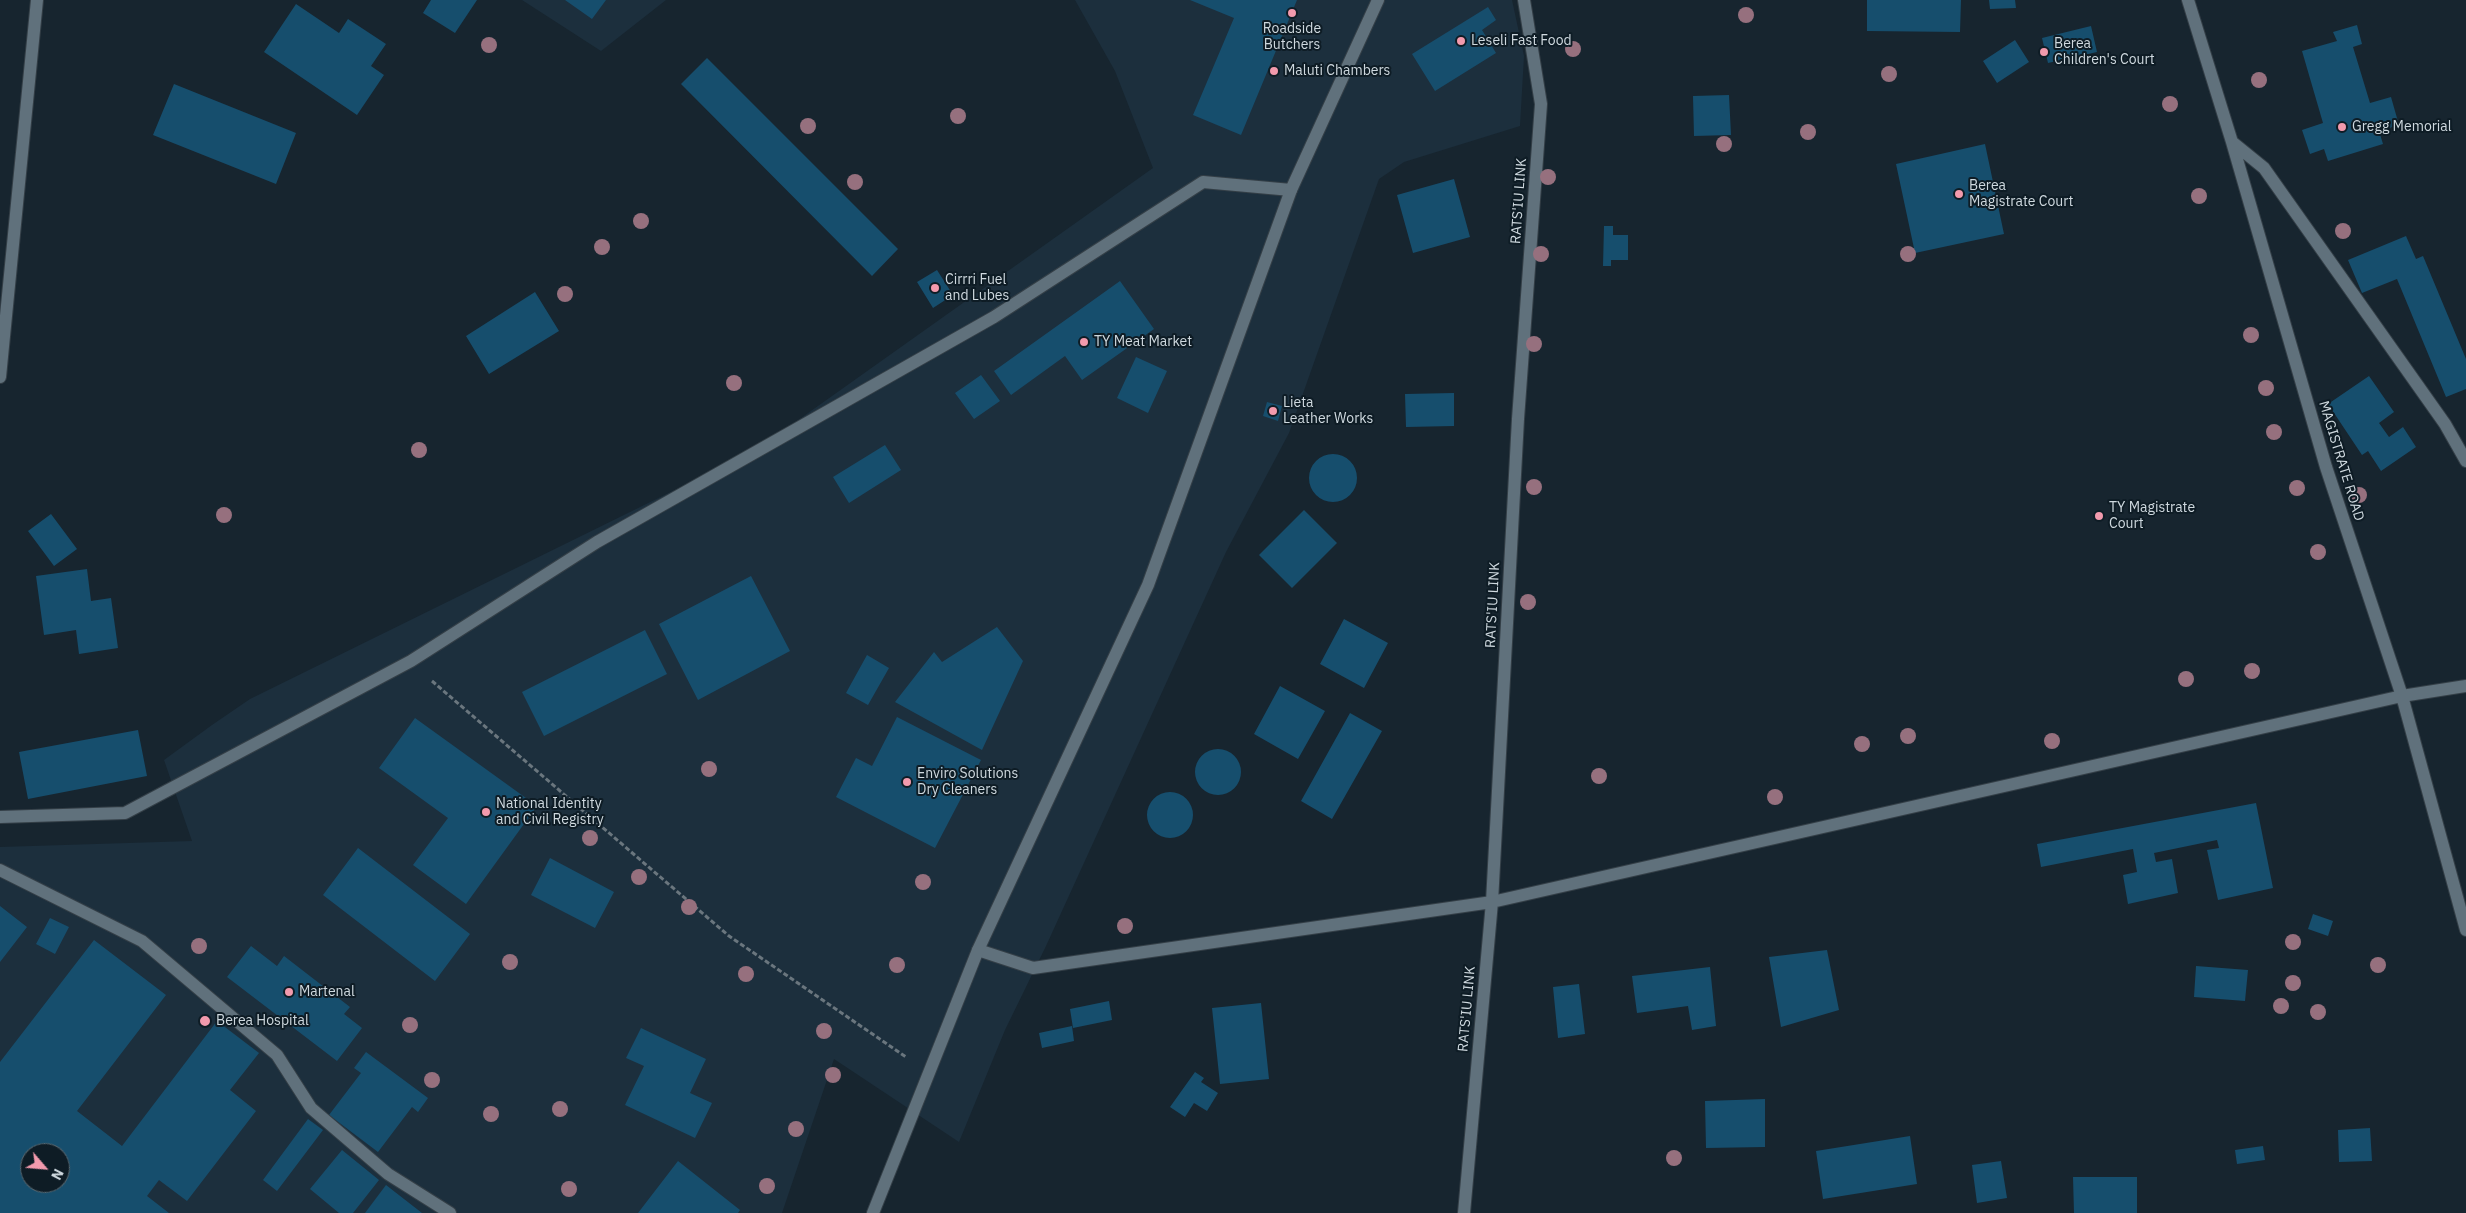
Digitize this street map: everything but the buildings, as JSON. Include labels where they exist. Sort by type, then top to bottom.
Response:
[{"type":"street","points":[[0,377],[37,0]]},
{"type":"street","points":[[873,1213],[978,950],[1148,585],[1291,190],[1378,0]]},
{"type":"street","name":"RATS'IU LINK","points":[[1464,1213],[1492,902],[1517,429],[1541,104],[1524,0]]},
{"type":"street","name":"MAGISTRATE ROAD","points":[[2188,0],[2232,142],[2326,467],[2402,696],[2466,930]]},
{"type":"street","points":[[2232,142],[2264,168],[2445,424],[2466,461]]},
{"type":"street","points":[[0,817],[125,813],[411,662],[597,542],[994,317],[1203,182],[1291,190]]},
{"type":"street","points":[[978,950],[1033,968],[1492,902],[2402,696],[2466,686]]},
{"type":"street","points":[[0,870],[142,941],[277,1055],[311,1108],[388,1174],[450,1213]]},
{"type":"path","points":[[411,662],[454,702],[729,936],[930,1073]]},
{"type":"shaded area","points":[[522,0],[666,0],[601,51]]},
{"type":"shaded area","points":[[1075,0],[1512,0],[1524,56],[1520,126],[1404,162],[1379,179],[1289,433],[1226,552],[1046,946],[1005,1030],[959,1142],[834,1059],[782,1213],[0,1213],[0,847],[192,841],[164,760],[212,725],[250,699],[756,450],[1153,168],[1115,71]]},
{"type":"place","name":"Roadside Butchers","points":[[1292,13]]},
{"type":"place","name":"Leseli Fast Food","points":[[1461,41]]},
{"type":"place","name":"Berea Children's Court","points":[[2044,52]]},
{"type":"place","name":"Maluti Chambers","points":[[1274,71]]},
{"type":"place","name":"Gregg Memorial","points":[[2342,127]]},
{"type":"place","name":"Berea Magistrate Court","points":[[1959,194]]},
{"type":"place","name":"Cirrri Fuel and Lubes","points":[[935,288]]},
{"type":"place","name":"TY Meat Market","points":[[1084,342]]},
{"type":"place","name":"Lieta Leather Works","points":[[1273,411]]},
{"type":"place","name":"TY Magistrate Court","points":[[2099,516]]},
{"type":"place","name":"Enviro Solutions Dry Cleaners","points":[[907,782]]},
{"type":"place","name":"National Identity and Civil Registry","points":[[486,812]]},
{"type":"place","name":"Martenal","points":[[289,992]]},
{"type":"place","name":"Berea Hospital","points":[[205,1021]]}]
